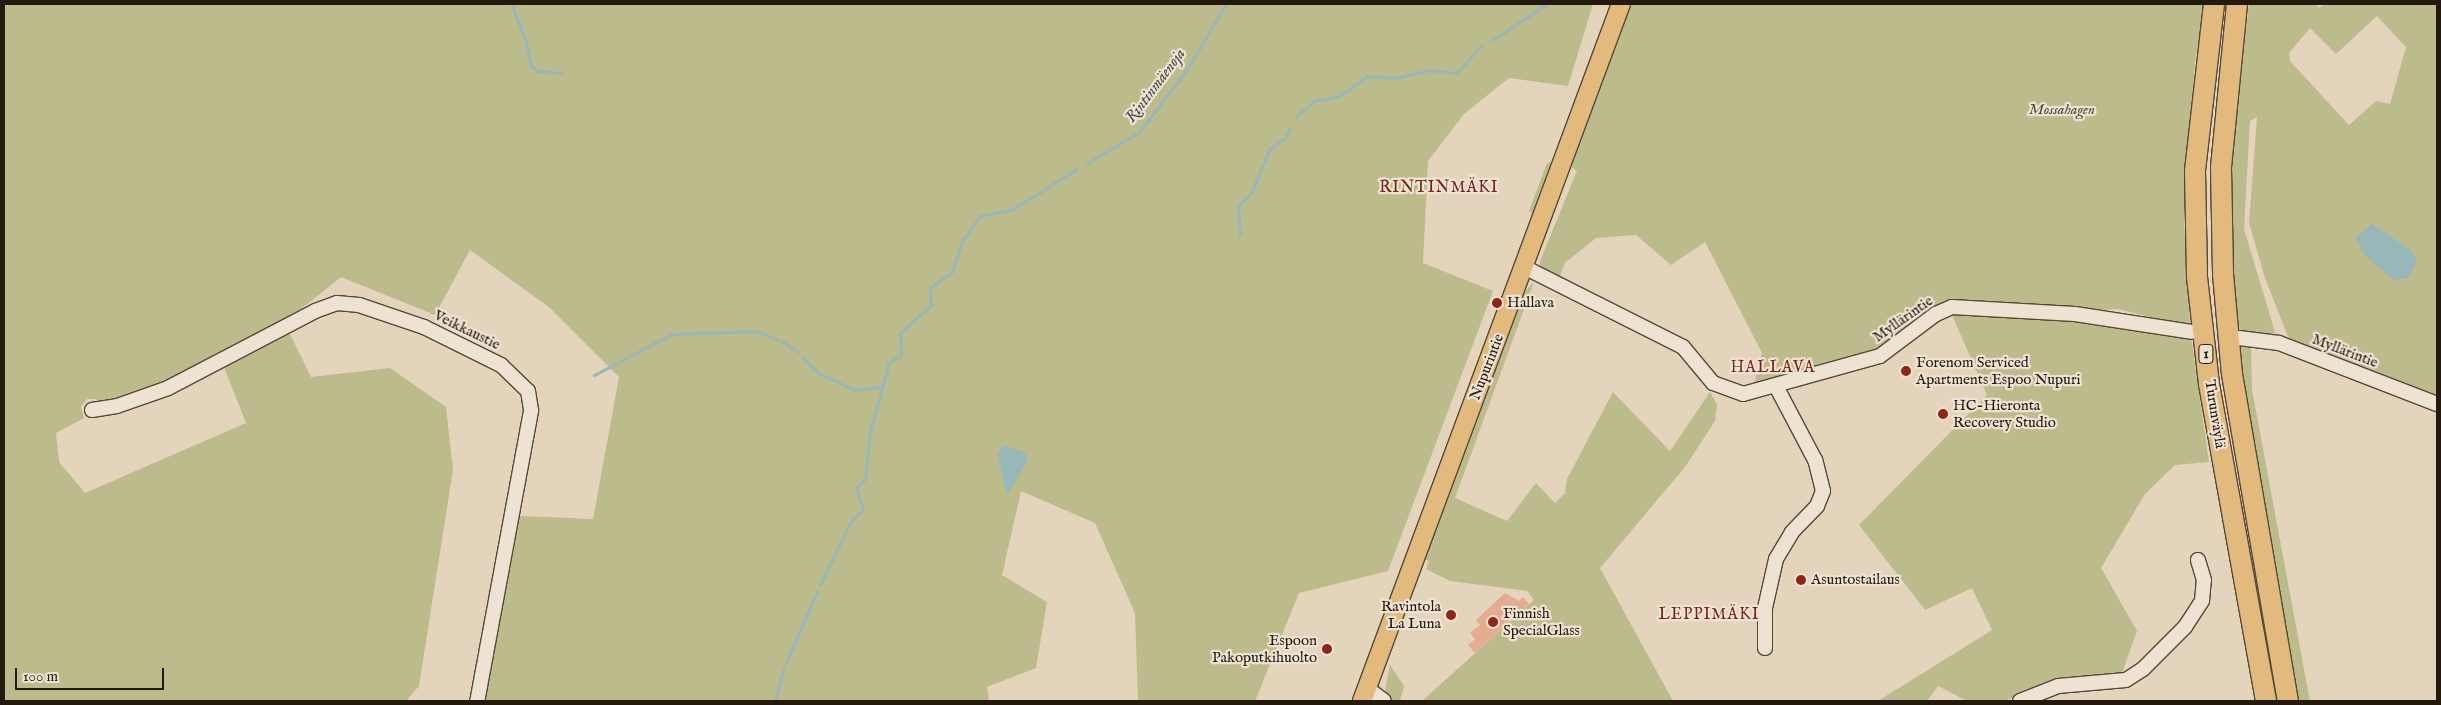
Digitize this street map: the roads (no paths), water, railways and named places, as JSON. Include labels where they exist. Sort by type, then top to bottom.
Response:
[{"type":"highway","name":"Turunväylä","points":[[2214,4],[2196,171],[2197,277],[2209,384],[2266,701]]},
{"type":"highway","name":"Turunväylä","points":[[2237,4],[2220,168],[2223,274],[2232,374],[2288,701]]},
{"type":"main road","name":"Nupurintie","points":[[1364,695],[1621,4]]},
{"type":"street","name":"Myllärintie","points":[[1524,267],[1684,347],[1713,383],[1723,389],[1743,394],[1880,356],[1936,314],[1952,307],[2074,314],[2192,332]]},
{"type":"street","name":"Veikkaustie","points":[[92,410],[117,406],[168,388],[314,311],[337,303],[359,305],[430,329],[501,365],[528,391],[531,411],[477,701]]},
{"type":"street","name":"Myllärintie","points":[[2239,338],[2279,343],[2437,404]]},
{"type":"street","points":[[1766,648],[1765,608],[1776,559],[1792,532],[1817,506],[1823,491],[1815,460],[1776,386]]},
{"type":"street","points":[[2020,701],[2058,686],[2126,680],[2143,669],[2185,627],[2202,601],[2204,580],[2198,560]]},
{"type":"street","points":[[1364,695],[1384,701]]},
{"type":"water","points":[[2372,224],[2412,251],[2417,262],[2408,278],[2393,280],[2362,252],[2356,237]]},
{"type":"water","points":[[1004,445],[1025,453],[1028,461],[1007,495],[997,453]]},
{"type":"waterway","points":[[511,4],[525,38],[531,66],[538,71],[561,73]]},
{"type":"waterway","name":"Rintinmäenoja","points":[[1087,163],[1139,132],[1186,71],[1226,4]]},
{"type":"waterway","points":[[1492,40],[1547,4]]},
{"type":"waterway","points":[[1296,117],[1314,101],[1339,96],[1368,76],[1395,78],[1430,70],[1456,73],[1481,46]]},
{"type":"waterway","points":[[1240,235],[1238,205],[1251,193],[1270,148],[1285,138],[1290,128]]},
{"type":"waterway","name":"Rintinmäenoja","points":[[820,585],[850,523],[863,509],[856,488],[865,479],[870,432],[889,362],[901,356],[900,333],[931,305],[930,288],[952,272],[962,241],[980,216],[1013,209],[1077,169]]},
{"type":"waterway","points":[[594,375],[672,334],[756,331],[776,339]]},
{"type":"waterway","points":[[782,341],[798,352]]},
{"type":"waterway","points":[[802,357],[818,373],[855,390],[880,387]]},
{"type":"waterway","points":[[786,662],[817,592]]},
{"type":"waterway","points":[[775,701],[784,668]]},
{"type":"place","name":"Hallava","points":[[1497,303]]},
{"type":"place","name":"Forenom Serviced Apartments Espoo Nupuri","points":[[1906,371]]},
{"type":"place","name":"HC-Hieronta Recovery Studio","points":[[1943,414]]},
{"type":"place","name":"Asuntostailaus","points":[[1801,580]]},
{"type":"place","name":"Ravintola La Luna","points":[[1451,615]]},
{"type":"place","name":"Finnish SpecialGlass","points":[[1493,622]]},
{"type":"place","name":"Espoon Pakoputkihuolto","points":[[1327,649]]},
{"type":"district","name":"RINTINMÄKI","points":[[1439,188]]},
{"type":"district","name":"HALLAVA","points":[[1773,368]]},
{"type":"district","name":"LEPPIMÄKI","points":[[1709,615]]},
{"type":"park label","name":"Mossahagen","points":[[2062,110]]}]
